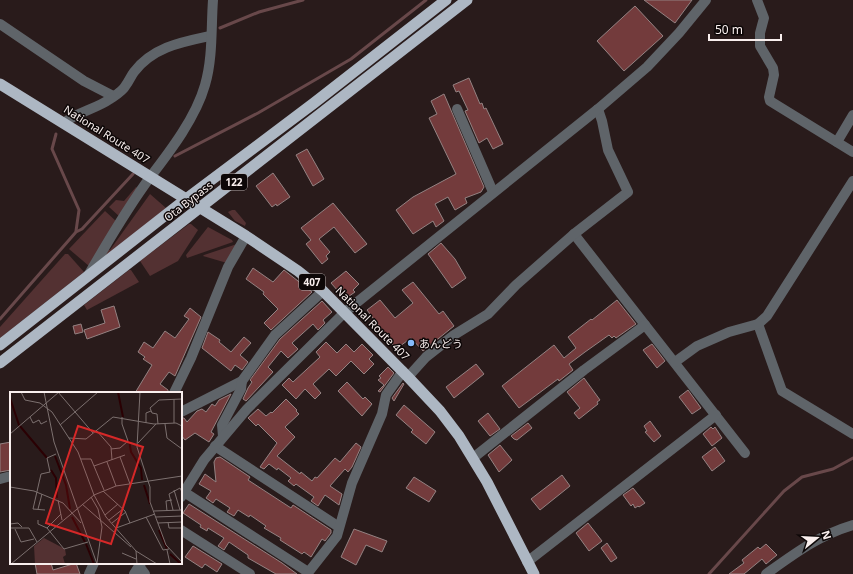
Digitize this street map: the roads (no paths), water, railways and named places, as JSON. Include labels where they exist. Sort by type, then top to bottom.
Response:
[{"type":"highway","name":"Ota Bypass","points":[[0,345],[186,199],[314,103],[446,0]]},
{"type":"highway","name":"Ota Bypass","points":[[0,363],[467,0]]},
{"type":"highway","name":"National Route 407","points":[[0,84],[246,236],[298,271],[345,312],[440,411],[473,458],[534,574]]},
{"type":"street","points":[[88,277],[103,249],[151,176],[164,162],[197,104],[205,84],[213,0]]},
{"type":"street","points":[[598,109],[608,150],[628,192],[574,234],[516,285],[488,314],[454,335],[426,357],[406,374],[386,395],[382,414],[352,483],[337,536],[307,573],[183,494],[223,436],[273,383],[345,312],[598,109],[647,67],[679,33],[706,0]]},
{"type":"street","points":[[757,0],[764,18],[760,33],[760,46],[773,68],[774,75],[769,97],[770,101],[853,152]]},
{"type":"street","points":[[0,24],[84,81],[113,96]]},
{"type":"street","points":[[64,123],[71,117],[113,96],[126,86],[134,72],[147,59],[172,44],[210,36]]},
{"type":"street","points":[[457,109],[493,192]]},
{"type":"street","points":[[836,142],[853,115]]},
{"type":"street","points":[[674,362],[697,346],[712,338],[758,324],[767,316],[853,181]]},
{"type":"street","points":[[574,234],[745,453]]},
{"type":"street","points":[[174,392],[191,358],[228,267],[246,236]]},
{"type":"street","points":[[182,411],[242,381],[275,335],[323,292]]},
{"type":"street","points":[[758,324],[782,391],[853,434]]},
{"type":"street","points":[[473,458],[584,370],[645,325]]},
{"type":"street","points":[[223,436],[222,425],[241,389],[242,381]]},
{"type":"street","points":[[527,562],[716,415]]},
{"type":"street","points":[[215,446],[339,527]]},
{"type":"street","points":[[0,479],[10,476]]},
{"type":"street","points":[[766,574],[808,544],[836,530],[853,525]]},
{"type":"street","points":[[182,531],[250,574]]},
{"type":"street","points":[[89,574],[94,564]]},
{"type":"waterway","points":[[220,28],[259,12],[303,0]]},
{"type":"waterway","points":[[175,156],[258,113],[351,59],[426,0]]},
{"type":"waterway","points":[[56,134],[52,149],[79,210],[76,231]]},
{"type":"waterway","points":[[0,319],[76,232],[82,229],[133,174]]},
{"type":"waterway","points":[[709,574],[784,491],[802,477],[833,469],[853,458]]},
{"type":"place","name":"あんどう","points":[[411,343]]}]
